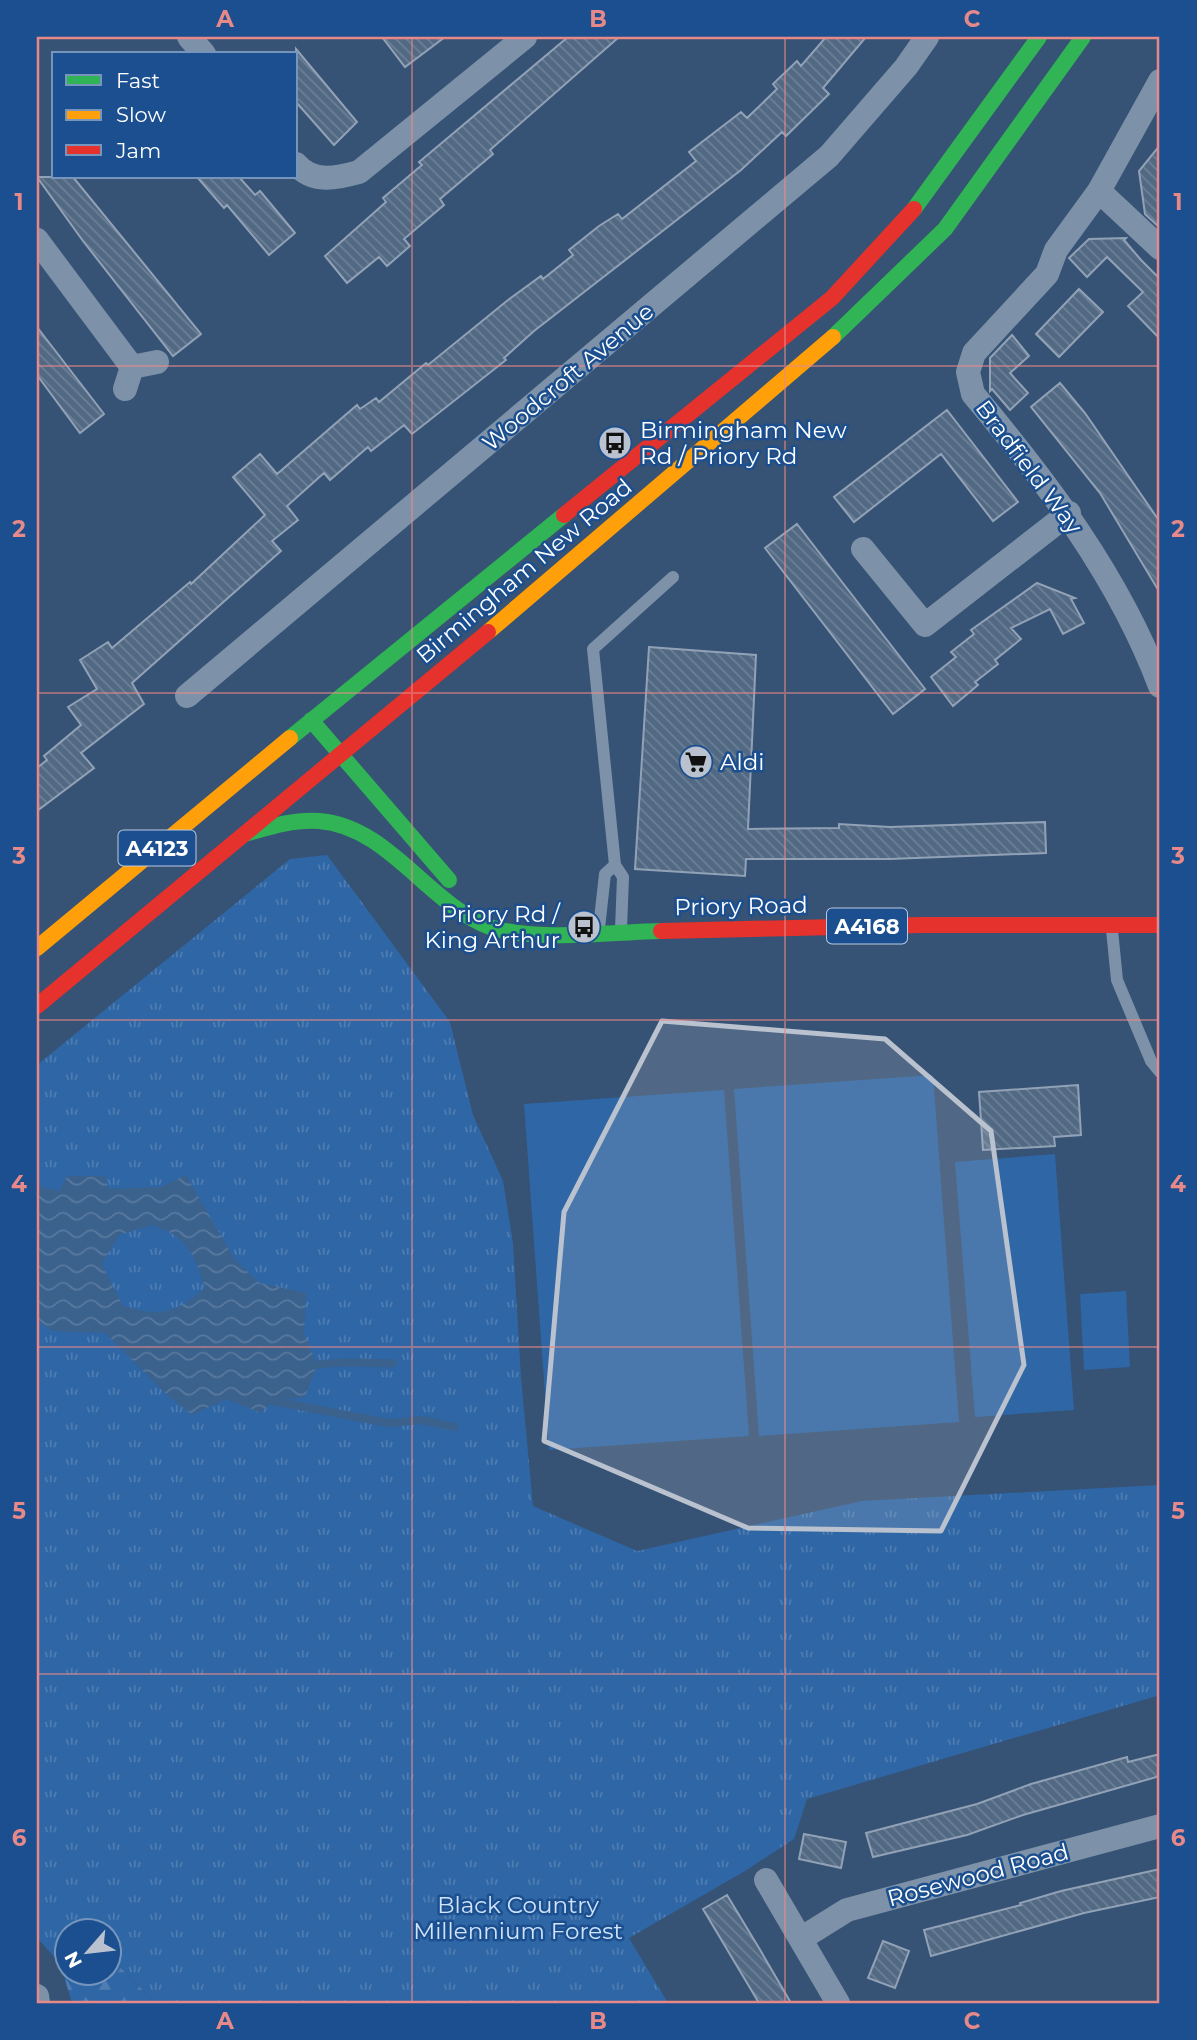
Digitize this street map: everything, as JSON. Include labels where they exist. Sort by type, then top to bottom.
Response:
[{"type":"main road","name":"Birmingham New Road","points":[[37,948],[311,720],[832,298],[926,195],[1039,37]]},
{"type":"main road","name":"Birmingham New Road","points":[[37,1006],[339,756],[862,313],[946,229],[1083,37]]},
{"type":"main road","points":[[311,720],[443,876],[466,892]]},
{"type":"main road","name":"Priory Road","points":[[245,834],[286,823],[328,821],[368,839],[436,896],[470,918],[501,931],[599,932],[921,925],[1160,925]]},
{"type":"main road","name":"Priory Road","points":[[526,918],[575,932]]},
{"type":"street","points":[[189,37],[202,52]]},
{"type":"street","points":[[298,167],[316,178],[335,179],[359,172],[525,37]]},
{"type":"street","name":"Woodcroft Avenue","points":[[187,696],[828,156],[906,67],[927,37]]},
{"type":"street","name":"Bradfield Way","points":[[1160,81],[1099,191],[1056,250],[1047,274],[974,353],[968,372],[973,394],[1069,513],[1128,617],[1160,683]]},
{"type":"street","points":[[1099,191],[1160,248]]},
{"type":"street","points":[[37,240],[129,378],[157,362]]},
{"type":"street","points":[[863,549],[925,625],[1069,513]]},
{"type":"street","name":"Rosewood Road","points":[[802,1938],[847,1910],[1160,1826]]},
{"type":"street","points":[[766,1880],[838,2003]]},
{"type":"street","points":[[37,1996],[38,2003]]},
{"type":"lane","points":[[621,931],[623,877],[615,865],[593,649],[673,577]]},
{"type":"lane","points":[[599,932],[605,874],[615,865]]},
{"type":"lane","points":[[1112,926],[1117,980],[1151,1061],[1160,1072]]},
{"type":"highlighted area","points":[[662,1021],[885,1039],[991,1131],[1024,1365],[941,1531],[748,1528],[544,1441],[564,1212]]},
{"type":"green space","name":"Black Country Millennium Forest","points":[[327,855],[450,1022],[473,1115],[503,1181],[513,1243],[521,1377],[533,1506],[637,1551],[862,1501],[1160,1485],[1160,1695],[807,1799],[794,1839],[745,1871],[629,1938],[668,2003],[156,2003],[122,1969],[122,1918],[52,1918],[52,1954],[37,1938],[37,1065],[290,859]]},
{"type":"green space","points":[[933,1075],[959,1422],[759,1436],[734,1089]]},
{"type":"green space","points":[[724,1090],[749,1436],[549,1450],[524,1104]]},
{"type":"green space","points":[[1055,1154],[1074,1410],[975,1417],[955,1162]]},
{"type":"green space","points":[[1126,1291],[1130,1367],[1084,1370],[1080,1294]]},
{"type":"green space","points":[[122,1969],[156,2003],[72,2003],[68,1988],[122,1988]]},
{"type":"water","points":[[186,1175],[235,1260],[260,1283],[306,1293],[304,1333],[317,1365],[305,1397],[273,1401],[261,1413],[226,1399],[192,1415],[163,1391],[105,1333],[52,1331],[37,1320],[37,1186],[60,1191],[67,1176],[104,1176],[109,1189],[161,1187]],"holes":[[[152,1225],[164,1230],[188,1248],[205,1288],[185,1303],[167,1311],[147,1311],[123,1306],[102,1264],[119,1235]]]},
{"type":"building","points":[[382,37],[445,37],[405,67]]},
{"type":"building","points":[[568,37],[619,37],[490,150],[493,154],[440,199],[444,205],[404,239],[410,246],[387,266],[379,257],[347,283],[325,256],[386,202],[383,198],[422,165],[419,162]]},
{"type":"building","points":[[826,37],[866,37],[823,88],[829,94],[786,136],[782,132],[741,170],[534,331],[504,358],[506,360],[412,434],[404,425],[371,451],[368,447],[330,480],[324,473],[287,506],[298,520],[272,541],[281,551],[132,683],[144,704],[81,753],[94,768],[37,811],[37,768],[47,760],[44,756],[81,725],[68,707],[97,689],[80,660],[108,642],[112,648],[190,582],[191,584],[265,515],[233,477],[260,454],[277,474],[357,405],[360,409],[376,398],[379,402],[508,300],[541,276],[543,279],[573,255],[569,250],[599,226],[618,214],[622,219],[696,161],[689,152],[741,112],[747,118],[777,89],[773,84],[797,61],[801,66]]},
{"type":"building","points":[[296,49],[357,122],[334,145],[298,104]]},
{"type":"building","points":[[1160,145],[1160,228],[1145,214],[1139,171]]},
{"type":"building","points":[[37,177],[74,178],[201,334],[173,356]]},
{"type":"building","points":[[198,178],[240,178],[255,195],[260,191],[295,233],[269,255],[227,205],[224,208]]},
{"type":"building","points":[[1126,238],[1124,240],[1141,260],[1158,277],[1160,275],[1160,339],[1128,306],[1143,292],[1107,257],[1087,277],[1069,258],[1089,239]]},
{"type":"building","points":[[1079,289],[1103,312],[1059,357],[1036,334]]},
{"type":"building","points":[[37,327],[104,414],[80,433],[37,375]]},
{"type":"building","points":[[1012,335],[1029,356],[1010,373],[1028,393],[1010,410],[992,389],[990,391],[990,358]]},
{"type":"building","points":[[1060,383],[1085,413],[1160,522],[1160,593],[1100,493],[1031,407]]},
{"type":"building","points":[[947,410],[1018,502],[993,521],[941,454],[854,522],[834,497]]},
{"type":"building","points":[[797,524],[925,689],[893,714],[765,548]]},
{"type":"building","points":[[1037,583],[1075,598],[1071,599],[1084,623],[1063,634],[1050,609],[1011,628],[1021,639],[995,660],[998,664],[975,682],[978,685],[953,706],[931,677],[956,657],[951,652],[974,634],[971,630]]},
{"type":"building","name":"Aldi","points":[[649,647],[756,655],[748,829],[839,828],[839,824],[890,827],[1045,822],[1046,853],[890,859],[746,859],[745,876],[635,869]]},
{"type":"building","points":[[1078,1085],[1081,1135],[1054,1137],[1055,1146],[983,1150],[979,1092]]},
{"type":"building","points":[[1160,1754],[1160,1776],[1023,1815],[967,1835],[873,1857],[866,1833],[977,1804],[1031,1784],[1127,1757],[1128,1762]]},
{"type":"building","points":[[804,1834],[846,1842],[841,1868],[799,1859]]},
{"type":"building","points":[[1160,1869],[1160,1897],[1084,1913],[931,1956],[924,1930],[1021,1905],[1020,1903],[1061,1891]]},
{"type":"building","points":[[727,1895],[791,2003],[759,2003],[703,1909]]},
{"type":"building","points":[[883,1941],[909,1951],[895,1988],[868,1978]]},
{"type":"waterway","points":[[317,1365],[345,1362],[393,1363]]},
{"type":"waterway","points":[[273,1401],[388,1423],[422,1420],[454,1427]]},
{"type":"traffic: fast","points":[[914,209],[1039,37]]},
{"type":"traffic: fast","points":[[833,337],[945,229],[1083,37]]},
{"type":"traffic: fast","points":[[290,738],[564,515]]},
{"type":"traffic: fast","points":[[311,720],[449,880]]},
{"type":"traffic: fast","points":[[245,834],[300,821],[319,821],[344,826],[366,836],[387,851],[468,916],[508,932],[551,935],[661,931]]},
{"type":"traffic: slow","points":[[488,632],[833,337]]},
{"type":"traffic: slow","points":[[37,948],[290,738]]},
{"type":"traffic: jam","points":[[564,515],[832,298],[914,209]]},
{"type":"traffic: jam","points":[[37,1006],[488,632]]},
{"type":"traffic: jam","points":[[661,931],[921,925],[1160,925]]},
{"type":"place","name":"Birmingham New Rd / Priory Rd","points":[[615,443]]},
{"type":"place","name":"Aldi","points":[[696,762]]},
{"type":"place","name":"Priory Rd / King Arthur","points":[[584,927]]}]
